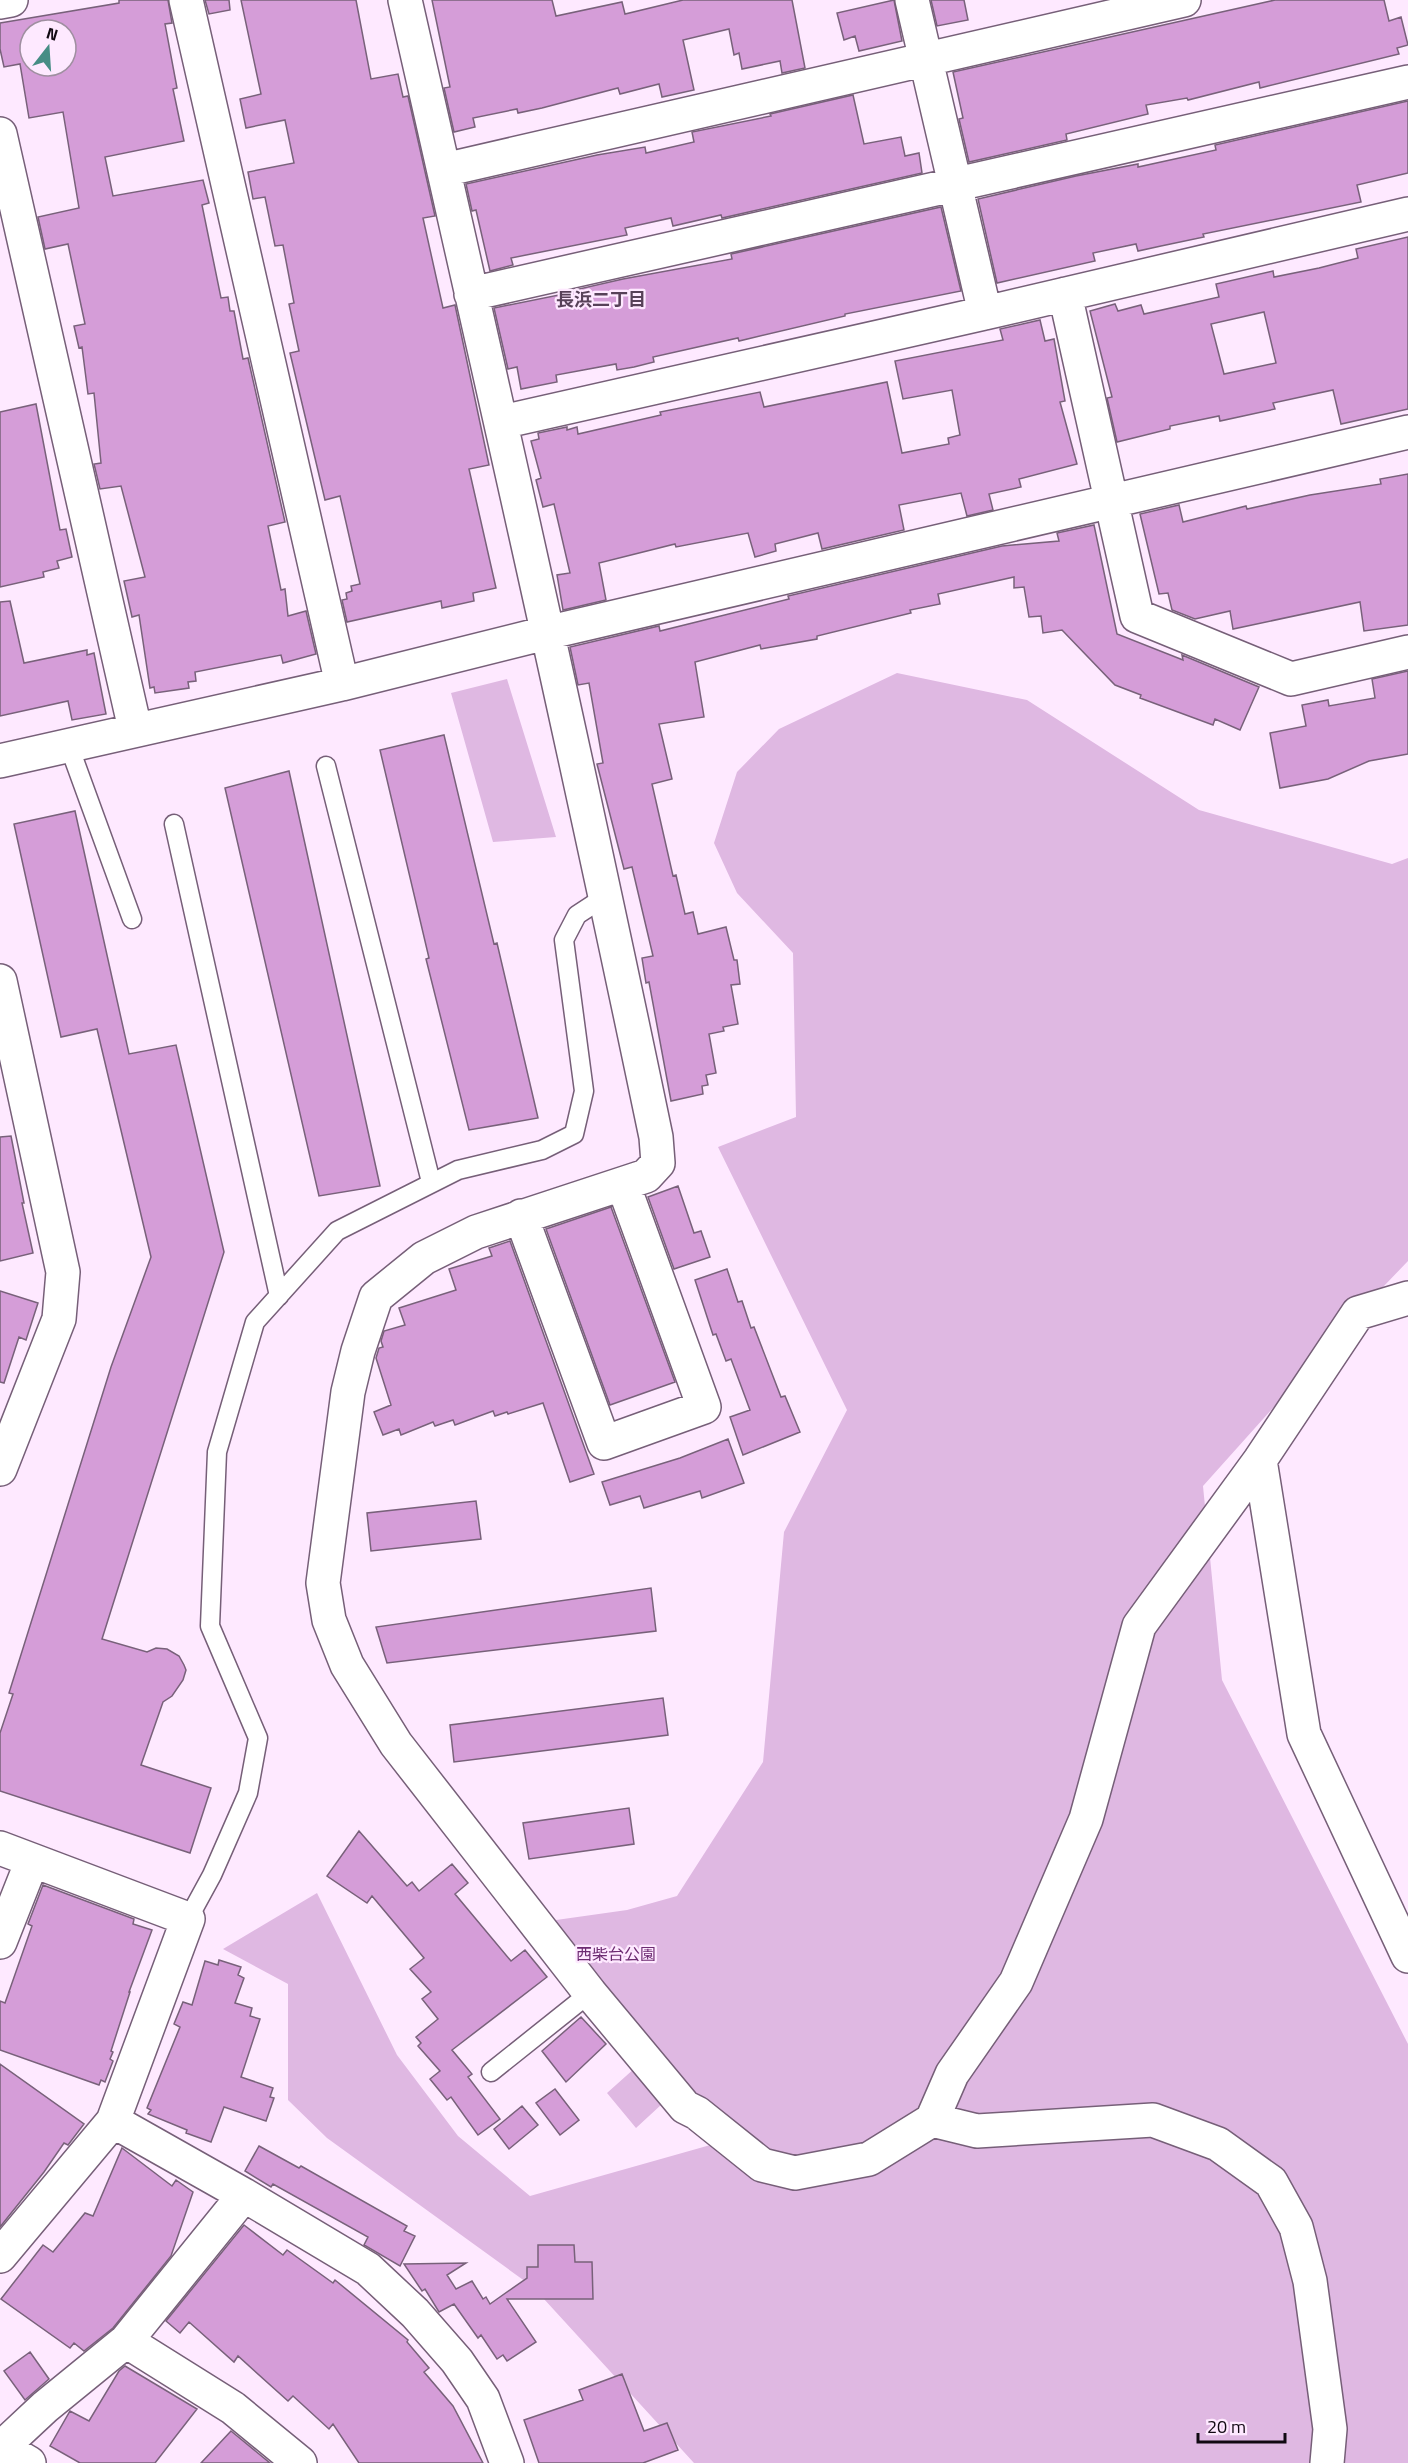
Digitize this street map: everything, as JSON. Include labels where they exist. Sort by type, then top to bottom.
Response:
[{"type":"street","points":[[0,3],[11,0]]},
{"type":"street","points":[[186,0],[342,684]]},
{"type":"street","points":[[405,0],[502,422],[546,633],[606,896],[656,1137],[658,1163],[646,1176],[476,1232],[424,1258],[376,1297],[358,1350],[348,1392],[323,1583],[329,1620],[347,1665],[396,1744],[590,1993],[685,2107],[697,2113],[762,2165],[795,2173],[869,2159],[932,2120],[952,2074],[1016,1982],[1086,1819],[1139,1626],[1260,1460],[1358,1312],[1408,1298]]},
{"type":"street","points":[[912,0],[985,313]]},
{"type":"street","points":[[444,170],[1184,0]]},
{"type":"street","points":[[471,294],[1408,82]]},
{"type":"street","points":[[0,134],[135,729]]},
{"type":"street","points":[[502,422],[985,313],[1408,214]]},
{"type":"street","points":[[1065,294],[1137,616],[1291,679],[1408,652]]},
{"type":"street","points":[[0,761],[342,684],[546,633],[1408,432]]},
{"type":"street","points":[[0,981],[63,1272],[59,1319],[0,1469]]},
{"type":"street","points":[[521,1216],[604,1443],[716,1403],[623,1184]]},
{"type":"street","points":[[1260,1460],[1304,1734],[1408,1956]]},
{"type":"street","points":[[0,1848],[188,1919],[113,2121],[0,2256]]},
{"type":"street","points":[[0,1942],[32,1861]]},
{"type":"street","points":[[932,2120],[977,2131],[1153,2120],[1218,2144],[1271,2182],[1296,2227],[1310,2280],[1330,2429],[1327,2463]]},
{"type":"street","points":[[113,2121],[368,2269],[415,2313],[457,2361],[483,2399],[507,2463]]},
{"type":"street","points":[[10,2453],[45,2407],[126,2341],[244,2195]]},
{"type":"street","points":[[126,2341],[233,2408],[300,2463]]},
{"type":"lane","points":[[69,746],[132,919]]},
{"type":"lane","points":[[326,766],[431,1182]]},
{"type":"lane","points":[[174,824],[279,1296]]},
{"type":"lane","points":[[188,1919],[212,1875],[248,1793],[258,1738],[210,1626],[217,1452],[255,1322],[337,1231],[458,1170],[542,1150],[574,1134],[584,1091],[564,940],[577,915],[606,896]]},
{"type":"lane","points":[[491,2072],[590,1993]]},
{"type":"green space","name":"西柴台公園","points":[[897,673],[1027,700],[1199,810],[1392,864],[1408,858],[1408,1261],[1358,1313],[1203,1486],[1222,1680],[1408,2044],[1408,2463],[694,2463],[533,2287],[327,2138],[288,2100],[288,1984],[223,1949],[317,1893],[397,2055],[458,2136],[530,2196],[721,2142],[675,2092],[636,2128],[607,2093],[645,2059],[542,1922],[627,1910],[677,1896],[763,1762],[784,1532],[847,1410],[718,1147],[796,1117],[793,953],[737,893],[714,843],[737,772],[779,729]]},
{"type":"green space","points":[[507,679],[556,837],[493,842],[451,693]]},
{"type":"building","points":[[119,0],[168,0],[172,23],[165,24],[177,88],[173,89],[184,141],[105,157],[113,196],[203,180],[209,203],[202,205],[221,298],[228,297],[230,311],[234,311],[243,359],[248,358],[285,522],[268,526],[281,590],[285,589],[288,616],[306,611],[316,654],[283,663],[281,655],[195,672],[196,681],[188,682],[189,688],[155,693],[154,687],[150,688],[139,615],[132,617],[124,581],[145,577],[121,486],[100,489],[94,464],[101,463],[94,393],[88,394],[82,347],[79,348],[74,326],[85,324],[68,244],[45,249],[38,217],[79,208],[63,112],[29,118],[22,78],[78,78],[78,18],[30,18],[119,3]]},
{"type":"building","points":[[205,0],[229,0],[230,10],[209,14]]},
{"type":"building","points":[[241,0],[356,0],[371,79],[398,74],[403,97],[408,96],[435,216],[423,218],[443,308],[455,305],[489,465],[469,469],[496,588],[473,593],[474,601],[442,608],[441,601],[347,622],[342,600],[347,599],[346,593],[352,591],[351,586],[360,584],[340,496],[325,500],[290,353],[299,351],[289,304],[294,303],[283,245],[275,246],[265,197],[253,199],[248,172],[294,163],[285,120],[246,128],[240,99],[261,94]]},
{"type":"building","points":[[432,0],[552,0],[556,16],[622,2],[625,14],[683,0],[792,0],[805,68],[782,73],[780,61],[742,69],[739,53],[734,55],[729,29],[683,40],[694,90],[662,97],[659,84],[620,94],[618,88],[518,113],[517,109],[473,118],[475,127],[454,132],[444,88],[450,87]]},
{"type":"building","points":[[894,0],[902,41],[859,51],[855,36],[844,40],[837,13]]},
{"type":"building","points":[[931,0],[964,0],[968,20],[937,26]]},
{"type":"building","points":[[1275,0],[1384,0],[1389,21],[1401,17],[1408,45],[1397,48],[1399,54],[1260,88],[1259,82],[1188,100],[1187,98],[1146,105],[1148,114],[1066,134],[1067,140],[969,162],[959,119],[963,118],[953,72]]},
{"type":"building","points":[[18,20],[18,64],[4,67],[0,49],[0,23]]},
{"type":"building","points":[[853,95],[864,144],[901,137],[905,156],[919,153],[922,173],[722,218],[721,215],[673,226],[671,218],[625,228],[627,235],[511,258],[513,265],[490,271],[476,210],[472,211],[466,184],[597,155],[645,147],[646,153],[694,142],[692,132],[771,116],[770,114]]},
{"type":"building","points":[[1408,101],[1408,173],[1357,185],[1361,202],[1203,234],[1204,237],[1138,251],[1136,244],[1093,253],[1095,261],[997,283],[978,199],[1076,176],[1138,164],[1138,167],[1216,150],[1215,145]]},
{"type":"building","points":[[941,207],[961,291],[845,314],[845,316],[739,341],[738,338],[653,357],[654,362],[634,367],[617,370],[616,364],[556,375],[557,382],[521,389],[517,367],[508,369],[494,308],[579,291],[579,289],[623,279],[732,259],[731,254]]},
{"type":"building","points":[[1408,237],[1408,409],[1341,424],[1333,390],[1273,403],[1275,409],[1220,421],[1219,416],[1170,426],[1170,429],[1117,442],[1107,398],[1112,397],[1090,311],[1115,304],[1118,311],[1141,305],[1144,314],[1219,297],[1216,284],[1273,271],[1274,277],[1319,268],[1358,258],[1356,249]],"holes":[[[1264,312],[1276,363],[1224,374],[1211,324]]]},
{"type":"building","points":[[1040,320],[1045,341],[1054,339],[1065,401],[1060,402],[1077,464],[1019,479],[1021,487],[989,494],[993,510],[967,516],[961,493],[899,505],[904,530],[822,549],[818,533],[775,544],[776,551],[755,557],[748,533],[676,547],[675,544],[599,563],[606,600],[563,610],[557,575],[570,573],[554,504],[543,507],[536,480],[541,478],[531,441],[539,439],[538,433],[577,427],[578,434],[661,415],[660,412],[760,392],[764,407],[887,382],[902,453],[949,444],[948,438],[960,435],[952,390],[903,399],[895,361],[1003,340],[1000,329]]},
{"type":"building","points":[[36,404],[60,530],[66,529],[72,557],[57,561],[59,568],[43,572],[44,577],[0,587],[0,412]]},
{"type":"building","points":[[1408,474],[1408,625],[1364,631],[1360,602],[1233,629],[1230,611],[1195,619],[1172,610],[1168,593],[1159,594],[1140,514],[1179,505],[1183,522],[1246,506],[1247,509],[1310,495],[1381,484],[1380,479]]},
{"type":"building","points":[[1094,525],[1117,634],[1183,660],[1182,655],[1259,687],[1240,730],[1215,719],[1213,725],[1140,698],[1141,695],[1115,685],[1062,630],[1043,633],[1041,616],[1029,617],[1024,587],[1014,588],[1014,577],[938,594],[940,604],[817,636],[817,639],[761,649],[760,645],[695,662],[704,717],[659,724],[672,779],[652,784],[673,876],[676,875],[685,914],[693,912],[698,934],[726,927],[734,960],[737,960],[740,984],[731,985],[738,1024],[723,1027],[724,1031],[709,1034],[716,1073],[706,1075],[708,1085],[702,1086],[703,1094],[671,1101],[649,982],[646,983],[642,958],[653,956],[632,867],[624,869],[597,764],[603,763],[589,683],[578,685],[570,647],[659,626],[660,631],[789,599],[788,596],[1002,546],[1059,541],[1057,533]]},
{"type":"building","points":[[10,601],[24,663],[87,650],[87,655],[94,653],[106,714],[72,720],[68,701],[0,716],[0,602]]},
{"type":"building","points":[[1408,671],[1408,754],[1369,761],[1328,779],[1280,788],[1270,733],[1306,726],[1302,705],[1328,700],[1329,706],[1375,698],[1372,679]]},
{"type":"building","points":[[444,735],[494,944],[497,943],[538,1118],[469,1130],[426,959],[429,958],[380,750]]},
{"type":"building","points":[[289,771],[380,1186],[319,1196],[225,788]]},
{"type":"building","points":[[75,811],[129,1054],[176,1045],[224,1252],[102,1639],[147,1652],[156,1648],[167,1649],[179,1656],[184,1665],[186,1670],[183,1680],[172,1696],[163,1702],[141,1765],[211,1788],[190,1853],[0,1791],[0,1733],[13,1694],[9,1693],[111,1367],[151,1257],[97,1029],[61,1037],[14,824]]},
{"type":"building","points":[[11,1136],[33,1253],[0,1261],[0,1137]]},
{"type":"building","points":[[678,1186],[694,1233],[701,1231],[710,1257],[674,1269],[648,1197]]},
{"type":"building","points":[[611,1207],[675,1382],[610,1405],[546,1229]]},
{"type":"building","points":[[510,1241],[594,1474],[570,1482],[543,1403],[508,1414],[507,1412],[495,1416],[493,1411],[455,1425],[453,1420],[435,1426],[433,1422],[401,1435],[399,1429],[383,1435],[374,1412],[391,1405],[376,1358],[379,1348],[383,1347],[381,1341],[384,1331],[405,1325],[399,1308],[456,1290],[449,1269],[492,1256],[489,1248]]},
{"type":"building","points":[[727,1269],[738,1302],[742,1301],[751,1328],[754,1327],[781,1397],[785,1396],[800,1432],[743,1455],[730,1417],[750,1410],[731,1359],[726,1361],[716,1334],[713,1335],[695,1280]]},
{"type":"building","points":[[0,1291],[38,1303],[26,1340],[19,1337],[4,1383],[0,1382]]},
{"type":"building","points":[[728,1439],[744,1483],[702,1498],[700,1491],[644,1508],[640,1496],[610,1505],[602,1482],[680,1458]]},
{"type":"building","points":[[476,1501],[481,1539],[371,1551],[367,1513]]},
{"type":"building","points":[[651,1588],[656,1631],[387,1663],[376,1627]]},
{"type":"building","points":[[663,1698],[668,1735],[454,1762],[450,1725]]},
{"type":"building","points":[[629,1808],[634,1844],[529,1859],[523,1823]]},
{"type":"building","points":[[359,1831],[407,1886],[412,1882],[419,1891],[452,1864],[468,1883],[455,1894],[511,1961],[525,1950],[547,1977],[452,2050],[472,2074],[468,2077],[500,2119],[478,2135],[451,2097],[447,2100],[430,2079],[440,2071],[418,2046],[421,2043],[416,2037],[438,2019],[422,1999],[431,1992],[410,1969],[424,1958],[372,1896],[367,1903],[327,1876]]},
{"type":"building","points":[[43,1885],[134,1919],[133,1924],[152,1930],[129,1992],[111,2051],[113,2052],[110,2059],[113,2061],[105,2082],[101,2080],[99,2085],[0,2050],[0,2001],[5,2003],[32,1926],[28,1924]]},
{"type":"building","points":[[219,1960],[241,1967],[238,1975],[244,1978],[235,2003],[252,2008],[250,2016],[260,2019],[241,2077],[273,2088],[270,2097],[274,2098],[266,2121],[224,2107],[211,2142],[186,2133],[187,2130],[148,2114],[151,2110],[147,2108],[180,2027],[174,2024],[183,2002],[192,2005],[205,1961],[218,1965]]},
{"type":"building","points":[[581,2017],[606,2044],[566,2082],[542,2051]]},
{"type":"building","points":[[0,2064],[84,2124],[68,2145],[64,2143],[0,2227]]},
{"type":"building","points":[[555,2089],[579,2120],[560,2135],[536,2103]]},
{"type":"building","points":[[522,2106],[538,2125],[509,2149],[494,2129]]},
{"type":"building","points":[[259,2146],[299,2168],[301,2166],[407,2226],[404,2231],[415,2236],[400,2266],[364,2245],[368,2237],[273,2184],[271,2187],[245,2171]]},
{"type":"building","points":[[122,2148],[172,2186],[176,2180],[193,2192],[171,2256],[113,2328],[84,2351],[74,2343],[70,2348],[1,2299],[43,2245],[53,2252],[85,2213],[93,2216]]},
{"type":"building","points":[[244,2225],[283,2255],[287,2250],[333,2283],[335,2280],[408,2340],[407,2342],[429,2368],[424,2372],[453,2406],[483,2463],[359,2463],[333,2424],[329,2429],[293,2396],[288,2401],[238,2356],[234,2362],[189,2322],[180,2333],[166,2321]]},
{"type":"building","points":[[538,2245],[574,2245],[575,2262],[592,2262],[593,2299],[507,2299],[536,2342],[507,2361],[503,2355],[497,2359],[481,2335],[478,2338],[454,2304],[439,2312],[425,2289],[422,2291],[404,2264],[466,2263],[447,2275],[456,2289],[472,2281],[483,2299],[486,2297],[490,2304],[527,2278],[527,2267],[538,2267]]},
{"type":"building","points":[[30,2352],[49,2379],[25,2400],[4,2371]]},
{"type":"building","points":[[125,2366],[197,2409],[155,2463],[80,2463],[50,2446],[70,2411],[89,2421],[119,2371]]},
{"type":"building","points":[[622,2374],[644,2431],[667,2423],[678,2450],[643,2463],[539,2463],[524,2420],[583,2400],[579,2390]]},
{"type":"building","points":[[231,2431],[270,2463],[201,2463]]},
{"type":"district","name":"長浜二丁目","points":[[601,300]]}]
